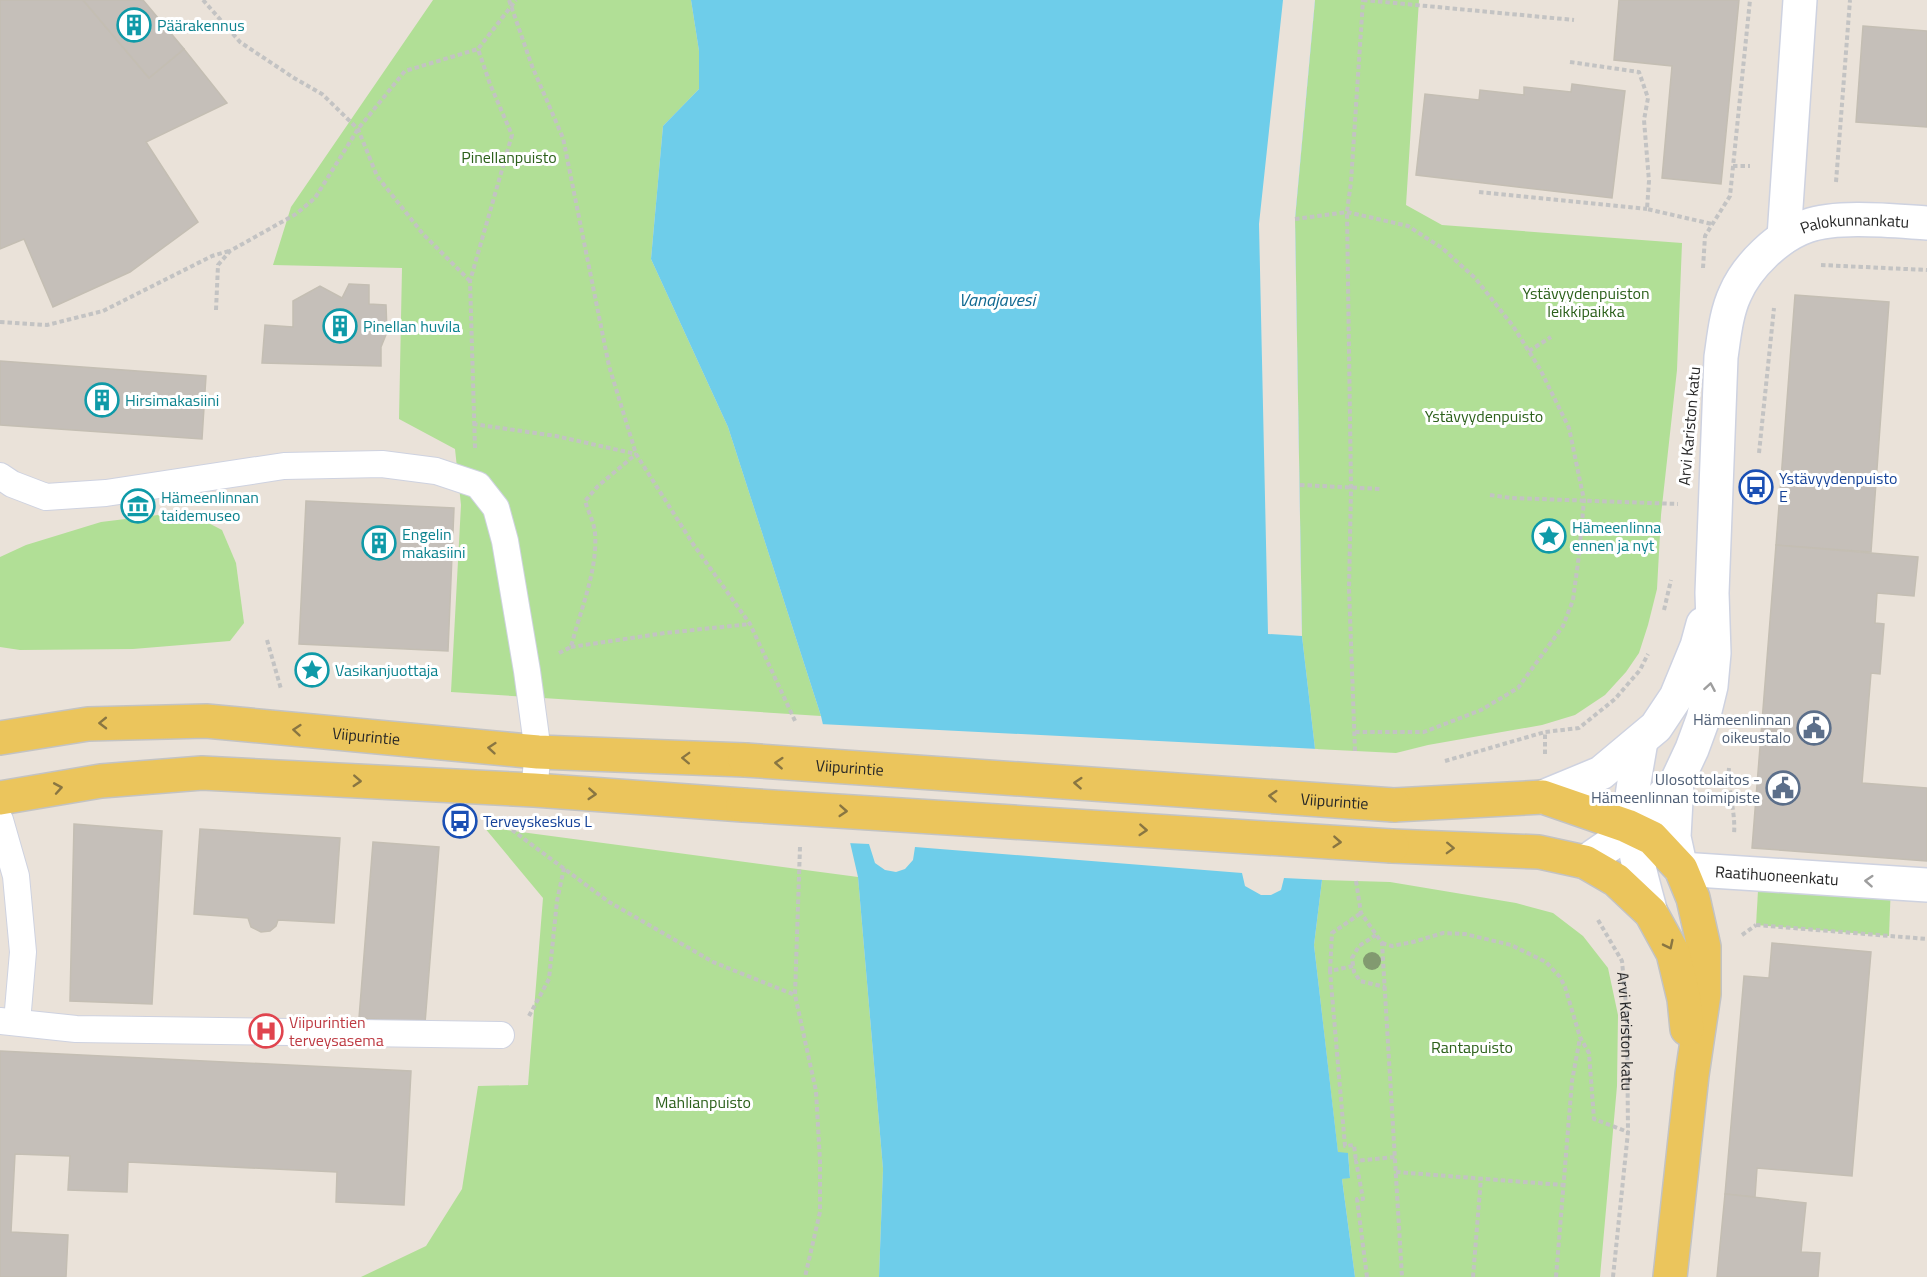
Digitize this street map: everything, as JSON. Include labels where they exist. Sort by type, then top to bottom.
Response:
[{"type":"main road","name":"Viipurintie","points":[[0,738],[88,724],[206,721],[538,752],[745,760],[1394,805],[1543,797],[1597,814],[1652,838],[1681,869]]},
{"type":"main road","points":[[0,798],[101,781],[202,773],[534,790],[1392,846],[1539,852],[1585,862]]},
{"type":"main road","name":"Arvi Kariston katu","points":[[1585,862],[1616,880],[1651,913],[1673,953],[1684,999],[1692,1076]]},
{"type":"main road","name":"Arvi Kariston katu","points":[[1670,1277],[1692,1076],[1704,994],[1704,946],[1693,898],[1681,869]]},
{"type":"street","points":[[1784,237],[1800,0]]},
{"type":"street","name":"Palokunnankatu","points":[[1784,237],[1809,226],[1836,222],[1874,220],[1927,223]]},
{"type":"street","name":"Arvi Kariston katu","points":[[1585,862],[1634,829],[1677,782],[1703,719],[1712,686],[1714,653],[1712,593],[1721,357],[1725,329],[1735,294],[1755,262],[1784,237]]},
{"type":"street","name":"Arvi Kariston katu","points":[[1543,797],[1601,773],[1656,727],[1676,697],[1697,646],[1712,593]]},
{"type":"street","name":"Arvi Kariston katu","points":[[1641,741],[1632,799],[1638,862],[1651,913]]},
{"type":"street","name":"Arvi Kariston katu","points":[[1677,782],[1674,837],[1681,869]]},
{"type":"street","points":[[1651,913],[1681,869]]},
{"type":"street","name":"Raatihuoneenkatu","points":[[1681,869],[1927,885]]},
{"type":"lane","points":[[0,476],[12,484],[46,497],[106,493],[284,466],[382,464],[436,471],[478,484],[496,508],[506,542],[538,752],[534,790]]},
{"type":"lane","points":[[0,820],[16,876],[24,952],[9,1021],[76,1029],[501,1035]]},
{"type":"path","points":[[203,0],[240,42],[322,94],[358,129],[377,176],[423,234],[470,282]]},
{"type":"path","points":[[509,0],[532,66],[563,138],[609,366],[636,454],[693,544],[750,624],[796,723]]},
{"type":"path","points":[[0,322],[46,325],[103,311],[212,256],[230,251],[296,214],[315,198],[358,129],[405,71],[478,49],[516,0]]},
{"type":"path","points":[[1354,751],[1349,589],[1351,488],[1347,212],[1352,171],[1363,0],[1574,20]]},
{"type":"path","points":[[1702,277],[1705,236],[1730,196],[1750,0]]},
{"type":"path","points":[[1834,265],[1835,168],[1850,0]]},
{"type":"path","points":[[478,49],[512,135],[470,282],[473,424],[478,484]]},
{"type":"path","points":[[1570,62],[1639,72],[1648,98],[1644,120],[1649,181],[1647,209]]},
{"type":"path","points":[[1479,192],[1647,209],[1712,224]]},
{"type":"path","points":[[1295,219],[1347,212],[1408,226],[1442,248],[1475,278],[1513,326],[1540,369],[1569,429],[1584,500],[1580,555],[1573,600],[1557,636],[1518,688],[1481,710],[1424,732],[1354,732]]},
{"type":"path","points":[[218,265],[230,251]]},
{"type":"path","points":[[212,256],[218,265],[216,310]]},
{"type":"path","points":[[1812,266],[1927,270]]},
{"type":"path","points":[[1759,453],[1774,304]]},
{"type":"path","points":[[1528,351],[1551,337]]},
{"type":"path","points":[[473,424],[556,436],[636,454]]},
{"type":"path","points":[[571,647],[593,571],[595,531],[585,501],[598,486],[636,454]]},
{"type":"path","points":[[1300,485],[1381,489]]},
{"type":"path","points":[[1490,495],[1511,498],[1682,504]]},
{"type":"path","points":[[1663,614],[1672,572]]},
{"type":"path","points":[[527,671],[571,647],[665,633],[750,624]]},
{"type":"path","points":[[267,640],[284,698]]},
{"type":"path","points":[[1438,762],[1545,732],[1579,728],[1615,699],[1640,670],[1649,652]]},
{"type":"path","points":[[1543,797],[1545,732]]},
{"type":"path","points":[[1729,766],[1728,778],[1735,818],[1734,837]]},
{"type":"path","points":[[512,829],[609,902],[713,962],[795,995]]},
{"type":"path","points":[[801,842],[795,995],[816,1091],[820,1161],[820,1212],[805,1277]]},
{"type":"path","points":[[501,1035],[529,1016],[549,980],[557,901],[564,868]]},
{"type":"path","points":[[1356,881],[1361,913],[1382,943],[1402,1277]]},
{"type":"path","points":[[1361,913],[1332,933],[1330,971],[1345,1146],[1354,1145],[1363,1199],[1357,1198],[1366,1277]]},
{"type":"path","name":"Arvi Kariston katu","points":[[1596,916],[1622,961],[1627,1016],[1628,1132],[1613,1277]]},
{"type":"path","points":[[1756,925],[1927,939]]},
{"type":"path","points":[[1382,943],[1392,946],[1443,933],[1465,934],[1512,945],[1546,962],[1560,977],[1565,987],[1580,1037],[1589,1053],[1593,1119],[1628,1132]]},
{"type":"path","points":[[1376,935],[1354,952],[1352,958],[1354,972],[1360,981],[1385,987]]},
{"type":"path","points":[[1330,971],[1353,966]]},
{"type":"path","points":[[1556,1277],[1572,1081],[1580,1037]]},
{"type":"path","points":[[1356,1161],[1395,1157]]},
{"type":"path","points":[[1396,1172],[1563,1185]]},
{"type":"path","points":[[1473,1277],[1481,1178]]},
{"type":"green space","name":"Pinellanpuisto","points":[[433,0],[691,0],[699,51],[699,89],[663,126],[651,259],[728,427],[821,716],[451,692],[461,505],[455,449],[399,419],[402,268],[273,265],[291,207]]},
{"type":"green space","name":"Ystävyydenpuisto","points":[[1315,0],[1419,0],[1406,205],[1442,225],[1682,243],[1677,370],[1661,515],[1657,589],[1639,653],[1626,672],[1605,695],[1575,715],[1542,725],[1428,745],[1396,753],[1315,749],[1302,636],[1295,219]]},
{"type":"green space","points":[[158,515],[193,515],[222,530],[236,563],[244,623],[230,641],[133,649],[20,650],[0,647],[0,557],[26,545],[101,522]]},
{"type":"green space","name":"Mahlianpuisto","points":[[484,827],[858,877],[883,1169],[879,1277],[361,1277],[426,1246],[462,1189],[478,1086],[528,1085],[543,898]]},
{"type":"green space","points":[[1759,874],[1891,883],[1889,936],[1756,925]]},
{"type":"green space","name":"Rantapuisto","points":[[1322,880],[1390,882],[1516,903],[1553,913],[1583,936],[1608,968],[1618,1015],[1617,1086],[1600,1277],[1355,1277],[1342,1179],[1350,1177],[1348,1153],[1338,1153],[1314,945]]},
{"type":"water","name":"Vanajavesi","points":[[691,0],[1315,0],[1295,219],[1302,636],[1315,749],[1322,880],[1314,945],[1338,1152],[1348,1153],[1350,1178],[1342,1179],[1355,1277],[879,1277],[883,1169],[858,877],[821,716],[728,427],[651,259],[663,126],[699,89],[699,51]]},
{"type":"pier","points":[[1283,0],[1315,0],[1295,219],[1302,636],[1268,634],[1259,224]]},
{"type":"pier","points":[[820,724],[1318,749],[1325,880],[1284,878],[1281,890],[1271,895],[1261,895],[1245,886],[1242,873],[915,847],[913,860],[905,869],[896,872],[885,870],[875,863],[869,844],[847,843]]},
{"type":"building","points":[[0,0],[83,0],[149,78],[184,49],[227,103],[146,142],[198,222],[130,272],[53,307],[24,239],[0,249]]},
{"type":"building","name":"Päärakennus","points":[[83,0],[143,0],[184,49],[149,78]]},
{"type":"building","points":[[1619,0],[1739,0],[1721,184],[1662,178],[1672,66],[1614,60]]},
{"type":"building","points":[[1863,26],[1927,31],[1927,127],[1856,122]]},
{"type":"building","points":[[1572,84],[1625,91],[1612,198],[1416,175],[1425,94],[1479,100],[1480,90],[1524,95],[1524,87],[1571,92]]},
{"type":"building","name":"Pinellan huvila","points":[[349,284],[369,285],[369,304],[386,305],[387,332],[381,347],[381,366],[262,363],[265,325],[293,327],[293,301],[320,286],[342,298]]},
{"type":"building","points":[[1795,295],[1889,302],[1871,552],[1776,545]]},
{"type":"building","name":"Hirsimakasiini","points":[[0,361],[206,376],[202,439],[0,425]]},
{"type":"building","name":"Engelin makasiini","points":[[306,501],[454,508],[448,651],[299,644]]},
{"type":"building","name":"Hämeenlinnan oikeustalo","points":[[1776,545],[1918,557],[1914,596],[1877,593],[1875,623],[1884,624],[1880,674],[1871,673],[1862,783],[1927,788],[1927,861],[1752,848]]},
{"type":"building","points":[[74,824],[162,831],[152,1004],[70,1001]]},
{"type":"building","points":[[200,829],[340,838],[334,923],[278,920],[276,926],[270,931],[261,932],[251,927],[248,918],[194,914]]},
{"type":"building","points":[[373,842],[439,847],[425,1023],[359,1018]]},
{"type":"building","points":[[1772,943],[1871,952],[1852,1176],[1757,1168],[1755,1197],[1725,1194],[1744,976],[1769,978]]},
{"type":"building","points":[[0,1051],[411,1071],[404,1205],[336,1202],[337,1172],[128,1162],[127,1192],[68,1190],[70,1156],[15,1154],[11,1232],[68,1235],[66,1277],[0,1277]]},
{"type":"building","points":[[1725,1194],[1806,1203],[1801,1252],[1820,1253],[1818,1277],[1717,1277]]},
{"type":"place","name":"Päärakennus","points":[[134,25]]},
{"type":"place","name":"Pinellan huvila","points":[[340,326]]},
{"type":"place","name":"Hirsimakasiini","points":[[102,400]]},
{"type":"place","name":"Ystävyydenpuisto E","points":[[1756,487]]},
{"type":"place","name":"Hämeenlinnan taidemuseo","points":[[138,506]]},
{"type":"place","name":"Hämeenlinna ennen ja nyt","points":[[1549,536]]},
{"type":"place","name":"Engelin makasiini","points":[[379,543]]},
{"type":"place","name":"Vasikanjuottaja","points":[[312,670]]},
{"type":"place","name":"Hämeenlinnan oikeustalo","points":[[1814,728]]},
{"type":"place","name":"Ulosottolaitos - Hämeenlinnan toimipiste","points":[[1783,788]]},
{"type":"place","name":"Terveyskeskus L","points":[[460,821]]},
{"type":"place","name":"Viipurintien terveysasema","points":[[266,1031]]},
{"type":"park label","name":"Ystävyydenpuiston leikkipaikka","points":[[1586,302]]}]
